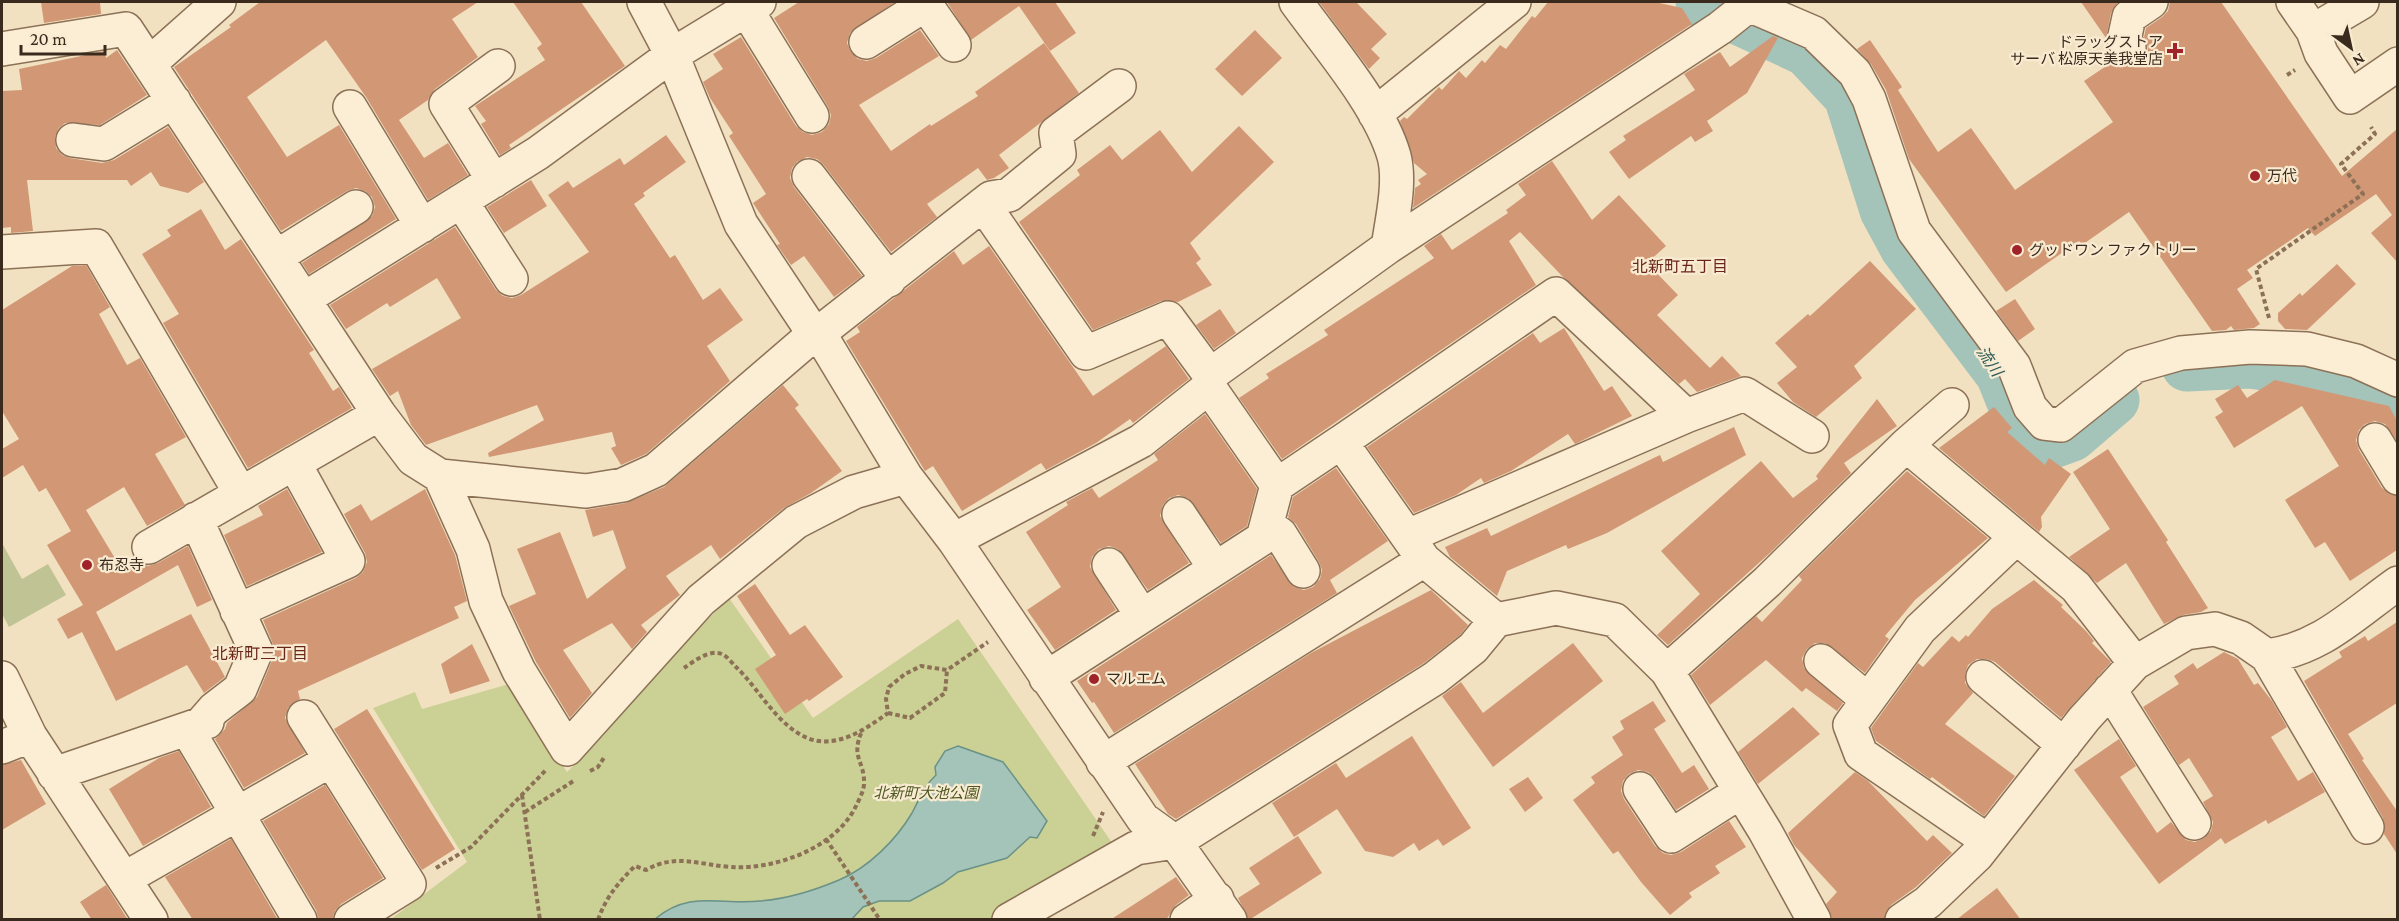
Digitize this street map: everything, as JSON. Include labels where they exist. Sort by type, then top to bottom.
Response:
[{"type":"street","points":[[149,64],[219,2]]},
{"type":"street","points":[[644,2],[672,55],[741,224],[816,334],[906,477],[954,540],[1143,819],[1175,842],[1224,909],[1187,920]]},
{"type":"street","points":[[1296,2],[1375,114],[1394,157],[1395,203],[1388,247]]},
{"type":"street","points":[[1375,114],[1514,2]]},
{"type":"street","points":[[2129,48],[2124,40],[2130,17],[2151,2]]},
{"type":"street","points":[[2293,2],[2313,31],[2321,53],[2350,97],[2397,64]]},
{"type":"street","points":[[2313,31],[2362,2]]},
{"type":"street","points":[[866,42],[925,3],[954,45]]},
{"type":"street","points":[[304,299],[538,153],[672,55],[753,5],[812,116]]},
{"type":"street","points":[[954,540],[1141,441],[1210,381],[1388,247],[1738,11],[1814,33],[1856,73],[1869,99],[1914,231],[2014,366],[2030,407],[2044,423],[2061,425],[2135,366],[2181,353],[2250,347],[2307,350],[2356,361],[2397,380]]},
{"type":"street","points":[[2,49],[126,29],[379,414],[413,459],[440,476],[586,491],[623,485],[656,470],[816,334],[889,280],[991,198],[1009,195],[1059,154],[1056,133],[1119,86]]},
{"type":"street","points":[[494,181],[446,104],[498,66]]},
{"type":"street","points":[[73,140],[104,144],[174,101]]},
{"type":"street","points":[[350,107],[422,226]]},
{"type":"street","points":[[809,176],[889,280]]},
{"type":"street","points":[[461,201],[511,279]]},
{"type":"street","points":[[983,204],[1086,353],[1168,318],[1277,485]]},
{"type":"street","points":[[276,257],[356,207]]},
{"type":"street","points":[[2,252],[96,246],[240,494]]},
{"type":"street","points":[[1046,678],[1141,614],[1263,538],[1277,485],[1556,294],[1686,416]]},
{"type":"street","points":[[1103,762],[1416,548],[1686,416],[1745,394],[1812,436]]},
{"type":"street","points":[[1667,671],[1767,582],[1906,445],[1952,405]]},
{"type":"street","points":[[149,547],[379,414]]},
{"type":"street","points":[[2375,440],[2397,478]]},
{"type":"street","points":[[1341,442],[1416,548],[1496,620]]},
{"type":"street","points":[[1906,445],[2076,587],[2135,663]]},
{"type":"street","points":[[237,611],[348,561],[294,463]]},
{"type":"street","points":[[440,476],[473,549],[486,601],[519,671],[567,749],[701,600],[796,522],[854,492],[906,477]]},
{"type":"street","points":[[1179,514],[1215,568]]},
{"type":"street","points":[[54,774],[201,724],[214,709],[240,689],[256,651],[196,519]]},
{"type":"street","points":[[1267,525],[1280,534],[1303,571]]},
{"type":"street","points":[[1988,841],[1861,754],[1850,725],[1920,629],[2016,538]]},
{"type":"street","points":[[1109,565],[1141,614]]},
{"type":"street","points":[[2266,656],[2293,653],[2329,634],[2396,588]]},
{"type":"street","points":[[1009,920],[1136,848],[1175,842],[1435,678],[1473,648],[1496,620],[1556,608],[1615,620],[1667,671],[1814,920]]},
{"type":"street","points":[[1902,920],[1928,902],[1988,841],[2064,745],[2135,663],[2186,633],[2215,629],[2241,638],[2266,656],[2367,827]]},
{"type":"street","points":[[1821,661],[1868,700]]},
{"type":"street","points":[[1983,677],[2064,745]]},
{"type":"street","points":[[2,678],[16,741],[54,774],[151,920]]},
{"type":"street","points":[[2110,690],[2194,824]]},
{"type":"street","points":[[304,717],[409,884],[351,920]]},
{"type":"street","points":[[201,724],[237,814],[300,920]]},
{"type":"street","points":[[124,879],[331,760]]},
{"type":"street","points":[[1640,789],[1671,836],[1740,792]]},
{"type":"path","points":[[2276,348],[2256,269],[2363,194],[2341,164],[2375,134],[2371,127]]},
{"type":"path","points":[[888,712],[886,699],[889,687],[905,674],[921,666],[947,670],[1011,627]]},
{"type":"path","points":[[678,674],[710,653],[723,654],[748,678],[775,715],[806,738],[830,742],[862,731],[888,712]]},
{"type":"path","points":[[888,712],[910,718],[931,705],[945,693],[947,670]]},
{"type":"path","points":[[598,920],[604,904],[616,885],[635,867],[646,870],[658,863],[679,859],[731,867],[768,864],[801,855],[826,839],[855,808],[864,784],[855,746],[862,731]]},
{"type":"path","points":[[409,884],[471,847],[567,749]]},
{"type":"path","points":[[525,812],[598,767],[608,751]]},
{"type":"path","points":[[522,795],[540,920]]},
{"type":"path","points":[[1090,842],[1103,811]]},
{"type":"path","points":[[826,839],[878,917]]},
{"type":"green space","points":[[2,543],[22,579],[48,564],[66,595],[9,627],[2,614]]},
{"type":"green space","name":"北新町大池公園","points":[[729,598],[813,718],[958,619],[1117,850],[994,919],[391,919],[467,862],[373,708],[415,692],[422,709],[509,684],[567,772],[604,735],[652,676]]},
{"type":"water","points":[[958,746],[1003,762],[1047,821],[1037,838],[1030,837],[1007,858],[958,872],[910,901],[879,901],[863,907],[852,919],[655,919],[668,910],[693,902],[745,902],[780,898],[819,888],[850,875],[871,861],[898,833],[925,788],[936,775],[935,767],[945,751]]},
{"type":"building","points":[[41,2],[100,2],[101,14],[44,23]]},
{"type":"building","points":[[260,2],[478,2],[452,19],[478,57],[435,89],[428,100],[399,120],[424,158],[448,143],[468,175],[428,200],[366,97],[326,40],[247,97],[287,157],[339,125],[396,219],[309,274],[302,263],[372,216],[375,207],[372,197],[356,188],[347,191],[281,231],[174,67],[231,27],[229,25]]},
{"type":"building","points":[[513,2],[581,2],[625,66],[509,145],[511,148],[500,155],[481,124],[486,121],[475,106],[545,60],[537,48],[542,44]]},
{"type":"building","points":[[799,2],[895,2],[850,33],[847,43],[851,52],[858,59],[867,61],[876,58],[920,30],[939,56],[859,105],[891,151],[930,124],[931,126],[978,96],[975,92],[1044,43],[1079,93],[999,155],[1009,168],[987,180],[978,168],[927,204],[937,217],[891,252],[823,164],[817,159],[807,157],[797,162],[792,168],[790,178],[794,187],[862,276],[834,297],[804,256],[791,265],[777,245],[780,244],[753,203],[766,194],[729,136],[733,133],[710,98],[703,82],[723,69],[713,54],[741,37],[796,126],[812,135],[822,132],[829,124],[831,115],[828,107],[774,18]]},
{"type":"building","points":[[947,2],[1055,2],[1076,33],[1050,51],[1019,6],[971,40]]},
{"type":"building","points":[[1319,2],[1356,2],[1387,34],[1371,49],[1380,58],[1369,69]]},
{"type":"building","points":[[1548,2],[1655,2],[1682,8],[1692,24],[1413,208],[1415,188],[1421,184],[1418,180],[1427,174],[1414,163],[1400,121],[1404,117],[1407,119],[1439,87],[1442,90],[1459,71],[1466,78],[1482,60],[1485,63],[1500,45],[1506,49],[1532,16],[1535,18]]},
{"type":"building","points":[[2081,2],[2118,2],[2111,13],[2106,38]]},
{"type":"building","points":[[2170,2],[2221,2],[2342,176],[2397,129],[2397,262],[2371,233],[2392,215],[2376,194],[2315,236],[2308,228],[2247,270],[2253,278],[2237,289],[2260,324],[2254,328],[2234,330],[2231,326],[2226,330],[2212,331],[2129,212],[2082,245],[2079,241],[2006,292],[1909,159],[1886,90],[1871,64],[1857,49],[1870,40],[1902,87],[1898,90],[1938,152],[1971,128],[2015,190],[2113,122],[2084,81],[2115,60],[2129,67],[2139,64],[2146,56],[2148,48],[2144,37],[2146,28],[2168,11]]},
{"type":"building","points":[[1255,30],[1282,58],[1242,96],[1215,69]]},
{"type":"building","points":[[1773,36],[1778,38],[1747,93],[1707,121],[1713,131],[1695,142],[1691,136],[1629,179],[1609,152],[1626,140],[1623,136],[1695,90],[1684,74],[1720,52],[1730,67]]},
{"type":"building","points":[[117,50],[147,95],[100,125],[65,123],[59,128],[55,137],[56,148],[62,155],[70,158],[102,163],[114,160],[168,127],[204,182],[188,193],[160,186],[151,172],[131,186],[127,180],[27,180],[33,231],[11,233],[11,227],[2,228],[2,91],[22,90],[19,69],[105,51],[106,58]]},
{"type":"building","points":[[1239,126],[1274,162],[1190,243],[1201,259],[1196,263],[1212,285],[1178,302],[1161,301],[1093,330],[1019,222],[1080,175],[1077,170],[1110,145],[1122,160],[1160,130],[1192,172]]},
{"type":"building","points":[[666,135],[686,162],[643,193],[645,196],[634,204],[670,258],[675,255],[703,300],[720,288],[743,320],[707,346],[730,381],[646,454],[621,465],[611,448],[616,446],[612,432],[489,457],[488,453],[544,420],[537,405],[426,445],[411,425],[398,391],[390,396],[372,369],[461,318],[437,278],[390,307],[387,303],[346,329],[330,305],[455,227],[496,290],[503,296],[512,298],[521,295],[589,252],[548,195],[568,181],[573,188],[620,158],[624,165]]},
{"type":"building","points":[[1552,161],[1592,220],[1619,195],[1666,246],[1647,263],[1678,295],[1657,315],[1710,368],[1722,356],[1741,376],[1697,392],[1685,379],[1679,384],[1562,276],[1520,232],[1509,241],[1536,285],[1282,459],[1239,398],[1269,378],[1266,374],[1328,335],[1324,330],[1434,258],[1424,246],[1441,234],[1452,250],[1508,213],[1506,210],[1526,195],[1518,184]]},
{"type":"building","points":[[531,180],[547,206],[504,233],[487,207]]},
{"type":"building","points":[[201,209],[225,250],[241,239],[314,350],[309,353],[333,391],[339,387],[352,408],[248,468],[163,323],[179,314],[142,254],[171,236],[167,230]]},
{"type":"building","points":[[989,246],[1093,396],[1166,346],[1189,379],[1133,423],[1130,419],[1096,443],[1046,470],[1041,463],[962,511],[933,466],[925,471],[846,341],[860,332],[857,327],[954,251],[963,265]]},
{"type":"building","points":[[1870,261],[1916,309],[1854,366],[1862,378],[1816,417],[1793,402],[1777,383],[1797,367],[1775,343],[1808,314],[1810,316]]},
{"type":"building","points":[[2337,264],[2356,284],[2307,330],[2285,329],[2278,321],[2278,313],[2300,293],[2302,296]]},
{"type":"building","points":[[86,265],[110,307],[99,314],[127,365],[140,358],[186,437],[155,454],[185,505],[147,526],[124,487],[86,510],[122,570],[137,561],[148,566],[158,563],[188,546],[212,600],[197,607],[178,565],[96,612],[116,651],[191,614],[225,677],[204,693],[187,665],[116,701],[82,632],[68,639],[57,619],[83,605],[47,545],[71,531],[46,488],[39,492],[23,465],[2,478],[2,449],[19,439],[2,411],[2,310],[72,266]]},
{"type":"building","points":[[2015,299],[2035,329],[2018,341],[1996,311]]},
{"type":"building","points":[[1220,309],[1236,333],[1214,349],[1196,325]]},
{"type":"building","points":[[1564,328],[1604,391],[1612,386],[1632,416],[1575,444],[1568,434],[1511,471],[1484,483],[1481,478],[1456,495],[1414,513],[1367,447],[1533,333],[1540,343]]},
{"type":"building","points":[[2275,380],[2389,406],[2397,421],[2397,441],[2385,424],[2375,421],[2365,424],[2359,430],[2356,440],[2359,450],[2382,488],[2397,497],[2397,550],[2350,581],[2325,542],[2315,548],[2285,500],[2339,466],[2302,406],[2234,448],[2215,417],[2223,412],[2215,399],[2238,385],[2247,398]]},
{"type":"building","points":[[783,385],[799,405],[795,408],[842,471],[811,493],[784,508],[720,559],[711,545],[666,576],[680,595],[641,625],[647,632],[632,649],[612,623],[563,650],[592,693],[570,718],[536,662],[509,606],[536,594],[517,549],[560,532],[587,599],[626,568],[613,530],[593,537],[585,510],[626,503],[664,487]]},
{"type":"building","points":[[1877,399],[1897,426],[1844,463],[1851,473],[1771,552],[1668,645],[1657,635],[1700,594],[1661,551],[1761,461],[1793,498],[1818,479],[1816,476]]},
{"type":"building","points":[[1994,407],[2012,428],[2007,432],[2045,465],[2049,458],[2071,474],[2041,517],[2042,527],[2039,532],[1939,448]]},
{"type":"building","points":[[1205,414],[1257,489],[1247,526],[1221,543],[1188,498],[1178,495],[1169,498],[1163,505],[1160,516],[1189,563],[1148,590],[1118,549],[1109,546],[1099,549],[1092,557],[1090,567],[1116,610],[1055,650],[1027,610],[1061,587],[1026,532],[1068,505],[1066,502],[1092,488],[1099,498],[1140,472],[1158,460],[1154,454]]},
{"type":"building","points":[[1734,427],[1746,455],[1607,533],[1568,549],[1566,545],[1507,571],[1497,596],[1450,557],[1445,547],[1487,528],[1491,536],[1660,455],[1663,462]]},
{"type":"building","points":[[2108,449],[2168,540],[2166,542],[2208,608],[2201,612],[2183,615],[2164,624],[2126,563],[2097,583],[2069,557],[2110,529],[2073,472]]},
{"type":"building","points":[[1336,468],[1388,541],[1330,580],[1337,593],[1114,733],[1077,681],[1271,555],[1294,587],[1304,590],[1313,587],[1320,579],[1322,570],[1296,524],[1288,517],[1293,497]]},
{"type":"building","points":[[1907,471],[1988,538],[1915,600],[1885,636],[1889,639],[1865,673],[1825,643],[1815,643],[1807,649],[1802,658],[1804,668],[1843,703],[1837,711],[1806,688],[1802,692],[1766,660],[1710,705],[1691,675],[1756,616],[1762,622],[1802,580],[1799,576]]},
{"type":"building","points":[[287,489],[322,552],[247,586],[224,535],[263,515],[258,506]]},
{"type":"building","points":[[425,489],[455,555],[467,601],[454,607],[459,618],[298,691],[300,699],[288,708],[285,718],[305,753],[244,788],[215,739],[225,729],[227,723],[257,697],[273,658],[273,644],[263,620],[356,578],[363,572],[367,562],[365,553],[344,514],[361,504],[371,521]]},
{"type":"building","points":[[2034,580],[2063,605],[2061,607],[2086,631],[2094,641],[2092,643],[2111,662],[2061,718],[1995,662],[1977,659],[1968,665],[1965,683],[1973,693],[1945,724],[2015,776],[1984,816],[1932,777],[1930,779],[1876,741],[1871,728],[1918,663],[1923,667],[1952,636],[1959,642],[1966,635],[1968,637],[1992,609]]},
{"type":"building","points":[[755,584],[790,635],[805,625],[843,677],[809,701],[807,699],[785,714],[755,669],[776,655],[737,596]]},
{"type":"building","points":[[1431,590],[1468,625],[1460,635],[1424,663],[1176,819],[1168,814],[1135,764],[1311,653]]},
{"type":"building","points":[[2397,622],[2397,703],[2348,734],[2364,759],[2362,760],[2397,811],[2397,854],[2384,834],[2383,818],[2304,681],[2342,657],[2339,652],[2365,636],[2368,641]]},
{"type":"building","points":[[1573,643],[1603,681],[1493,767],[1442,696],[1461,682],[1483,713]]},
{"type":"building","points":[[472,644],[490,681],[450,694],[441,664]]},
{"type":"building","points":[[2224,652],[2238,659],[2254,685],[2258,683],[2272,701],[2287,727],[2271,737],[2298,781],[2313,772],[2325,792],[2268,824],[2266,820],[2225,844],[2221,838],[2159,884],[2074,770],[2119,739],[2136,766],[2120,777],[2157,833],[2171,822],[2186,840],[2195,842],[2204,838],[2211,831],[2213,822],[2203,802],[2213,796],[2189,758],[2179,765],[2143,707],[2179,684],[2174,676],[2193,663],[2197,669]]},
{"type":"building","points":[[1653,701],[1666,721],[1654,729],[1682,773],[1694,765],[1709,789],[1676,810],[1655,778],[1648,772],[1638,770],[1629,774],[1623,781],[1621,791],[1624,799],[1655,846],[1663,853],[1671,855],[1681,852],[1729,821],[1746,847],[1715,866],[1720,873],[1689,893],[1692,897],[1670,915],[1618,851],[1613,854],[1573,800],[1595,783],[1591,777],[1623,755],[1612,737],[1624,729],[1620,721]]},
{"type":"building","points":[[1793,707],[1820,734],[1758,784],[1738,752]]},
{"type":"building","points":[[367,709],[455,849],[422,870],[334,729]]},
{"type":"building","points":[[1412,736],[1471,828],[1443,846],[1438,839],[1419,851],[1414,843],[1393,857],[1365,851],[1337,809],[1294,837],[1272,803],[1336,763],[1346,778]]},
{"type":"building","points":[[179,751],[211,807],[143,846],[109,789],[159,758]]},
{"type":"building","points":[[21,760],[46,804],[2,830],[2,765]]},
{"type":"building","points":[[1855,772],[1868,781],[1927,841],[1933,835],[1952,853],[1916,887],[1891,905],[1884,920],[1833,920],[1826,904],[1837,892],[1794,845],[1788,833]]},
{"type":"building","points":[[1528,777],[1543,798],[1525,812],[1509,789]]},
{"type":"building","points":[[325,785],[383,878],[341,904],[332,920],[319,920],[316,910],[263,821]]},
{"type":"building","points":[[1298,836],[1322,873],[1249,920],[1238,898],[1260,884],[1249,868]]},
{"type":"building","points":[[231,839],[278,920],[193,920],[165,877]]},
{"type":"building","points":[[1176,877],[1189,895],[1176,905],[1166,920],[1110,920]]},
{"type":"building","points":[[106,885],[128,920],[92,920],[80,902]]},
{"type":"building","points":[[1997,888],[2021,920],[1956,920]]},
{"type":"waterway","name":"流川","points":[[1701,2],[1807,51],[1849,96],[1885,210],[1905,247],[2001,374],[2017,414],[2029,436],[2050,444],[2072,436],[2114,400]]},
{"type":"waterway","name":"流川","points":[[2187,366],[2249,363],[2326,373],[2398,399]]},
{"type":"place","name":"ドラッグストア サーバ 松原天美我堂店","points":[[2175,51]]},
{"type":"place","name":"万代","points":[[2255,176]]},
{"type":"place","name":"グッドワン ファクトリー","points":[[2017,250]]},
{"type":"place","name":"布忍寺","points":[[87,565]]},
{"type":"place","name":"マルエム","points":[[1094,679]]},
{"type":"district","name":"北新町五丁目","points":[[1680,266]]},
{"type":"district","name":"北新町三丁目","points":[[260,653]]}]
